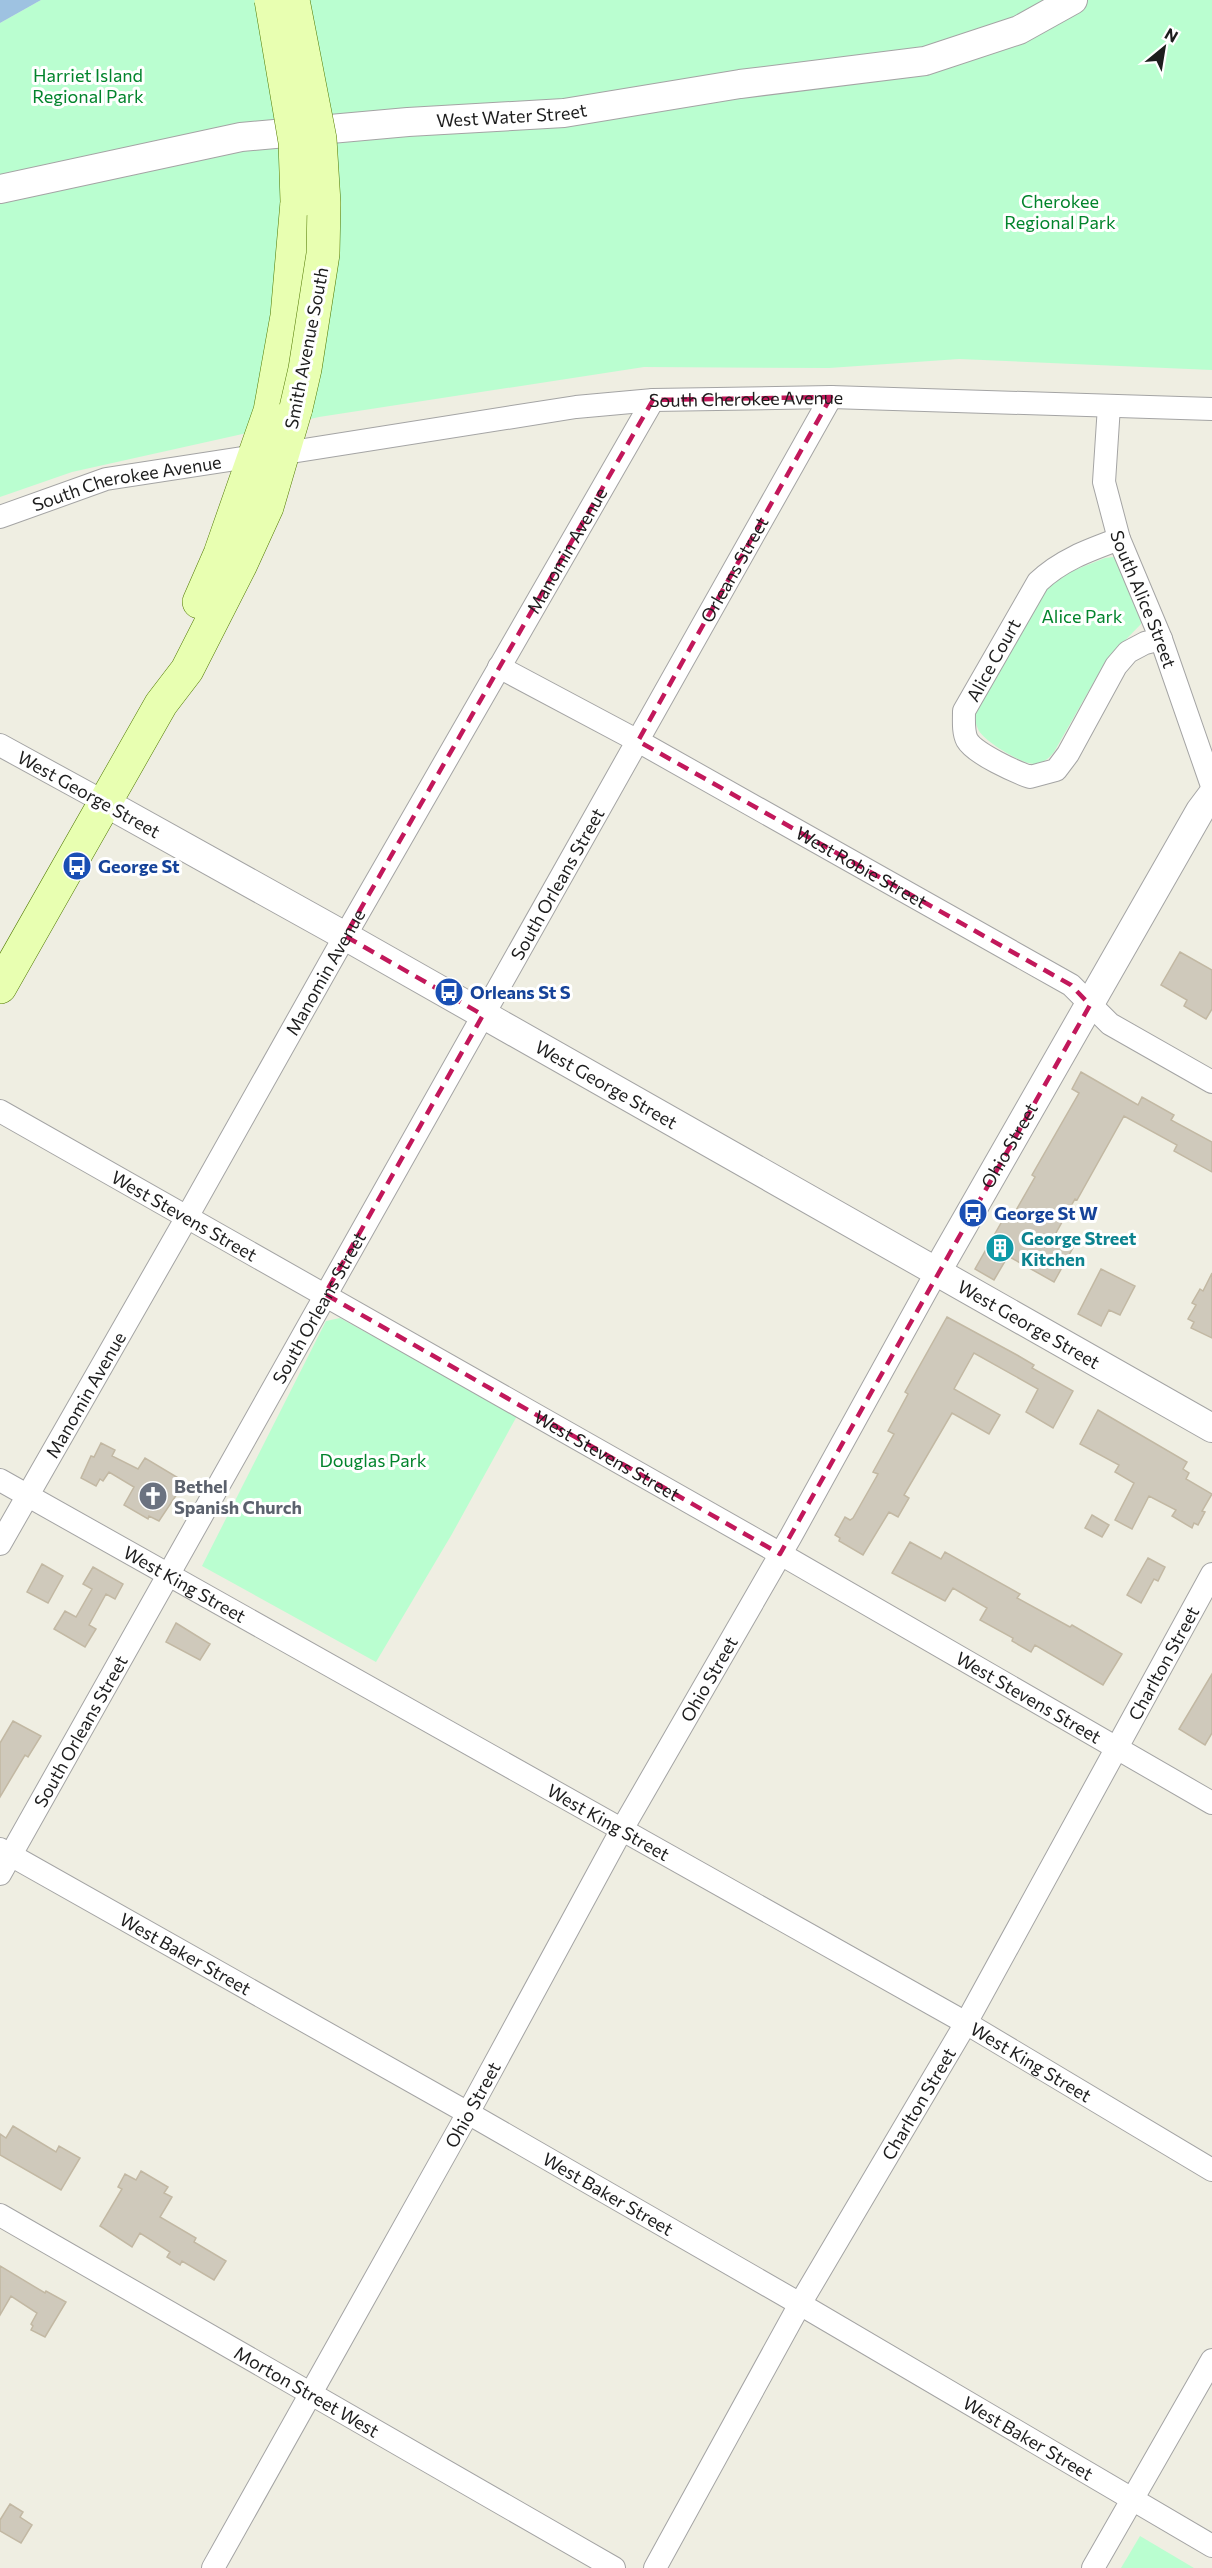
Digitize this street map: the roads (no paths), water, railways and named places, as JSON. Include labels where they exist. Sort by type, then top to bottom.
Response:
[{"type":"main road","name":"Smith Avenue South","points":[[271,0],[296,142],[297,202],[287,316],[283,409]]},
{"type":"main road","name":"Smith Avenue South","points":[[0,987],[161,704],[187,670],[267,507],[270,454],[283,409],[305,369],[323,254],[324,203],[320,139],[293,0]]},
{"type":"street","name":"West Water Street","points":[[0,189],[241,137],[408,122],[564,113],[740,84],[925,61],[1019,30],[1073,0]]},
{"type":"street","name":"South Cherokee Avenue","points":[[0,517],[106,479],[576,407],[653,400],[831,397],[1212,409]]},
{"type":"street","name":"Orleans Street","points":[[638,741],[831,397]]},
{"type":"street","name":"Manomin Avenue","points":[[0,1544],[653,400]]},
{"type":"street","name":"South Alice Street","points":[[1109,406],[1104,482],[1119,539],[1161,639],[1212,786]]},
{"type":"street","name":"Alice Court","points":[[1119,539],[1067,560],[1052,569],[1038,582],[964,711],[964,726],[968,741],[1000,762],[1030,777],[1056,770],[1068,754],[1116,666],[1128,652],[1145,643],[1161,639]]},
{"type":"street","name":"West Robie Street","points":[[499,667],[638,741],[1071,985],[1110,1024],[1212,1082]]},
{"type":"street","name":"South Orleans Street","points":[[3,1859],[168,1575],[638,741]]},
{"type":"street","name":"West George Street","points":[[0,744],[345,936],[1212,1428]]},
{"type":"street","name":"Ohio Street","points":[[213,2568],[468,2113],[621,1831],[780,1554],[936,1273],[1200,811],[1212,795]]},
{"type":"street","name":"West Stevens Street","points":[[0,1111],[325,1294],[1212,1803]]},
{"type":"street","name":"West King Street","points":[[0,1479],[621,1831],[966,2023],[1212,2170]]},
{"type":"street","name":"Charlton Street","points":[[655,2568],[800,2304],[966,2023],[1212,1574]]},
{"type":"street","name":"West Baker Street","points":[[3,1859],[468,2113],[800,2304],[1212,2546]]},
{"type":"street","name":"Morton Street West","points":[[0,2215],[614,2568]]},
{"type":"street","points":[[1093,2568],[1212,2360]]},
{"type":"water","points":[[0,0],[41,0],[0,23]]},
{"type":"place","name":"George St","points":[[77,866]]},
{"type":"place","name":"Orleans St S","points":[[449,992]]},
{"type":"place","name":"George St W","points":[[973,1213]]},
{"type":"place","name":"George Street Kitchen","points":[[1000,1248]]},
{"type":"place","name":"Bethel Spanish Church","points":[[153,1496]]},
{"type":"park label","name":"Harriet Island Regional Park","points":[[88,85]]},
{"type":"park label","name":"Cherokee Regional Park","points":[[1060,211]]},
{"type":"park label","name":"Alice Park","points":[[1082,616]]},
{"type":"park label","name":"Douglas Park","points":[[373,1460]]}]
